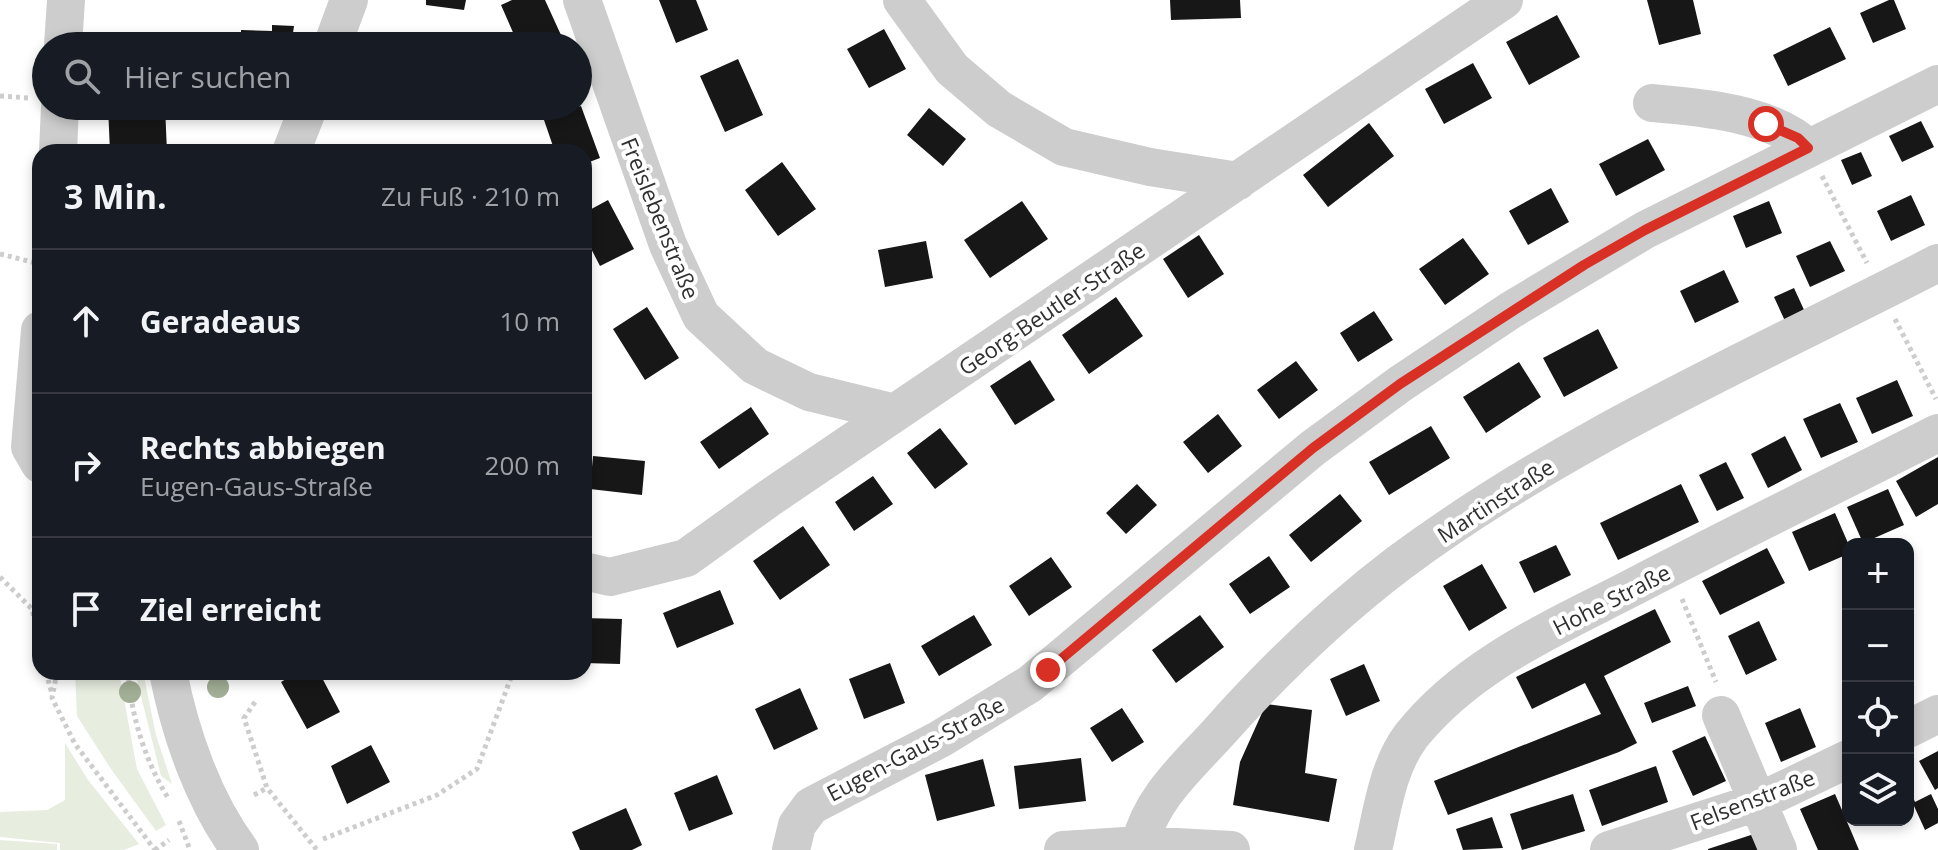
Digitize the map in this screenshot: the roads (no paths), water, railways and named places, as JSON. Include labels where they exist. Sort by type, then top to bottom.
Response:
[{"type":"street","points":[[64,32],[66,0]]},
{"type":"street","points":[[337,32],[349,0]]},
{"type":"street","name":"Freislebenstraße","points":[[582,0],[668,245],[701,316],[755,366],[809,392],[895,413]]},
{"type":"street","points":[[902,0],[952,69],[999,109],[1064,147],[1150,167],[1238,181]]},
{"type":"street","name":"Georg-Beutler-Straße","points":[[592,573],[610,577],[686,558],[1504,0]]},
{"type":"street","name":"Eugen-Gaus-Straße","points":[[791,850],[797,825],[811,806],[940,739],[1030,684],[1313,448],[1400,384],[1584,265],[1645,230],[1938,84]]},
{"type":"street","points":[[1652,103],[1698,107],[1745,118],[1790,135],[1808,148]]},
{"type":"street","points":[[50,120],[56,144]]},
{"type":"street","points":[[294,144],[304,120]]},
{"type":"street","name":"Martinstraße","points":[[1140,845],[1143,827],[1155,805],[1236,713],[1324,626],[1398,564],[1484,504],[1554,461],[1938,263]]},
{"type":"street","points":[[32,424],[32,450]]},
{"type":"street","name":"Hohe Straße","points":[[1373,850],[1396,761],[1410,738],[1437,708],[1486,667],[1669,569],[1938,433]]},
{"type":"street","points":[[170,680],[175,709],[199,773],[229,835],[240,850]]},
{"type":"street","points":[[1914,726],[1938,714]]},
{"type":"street","points":[[1721,715],[1778,850]]},
{"type":"street","name":"Felsenstraße","points":[[1609,850],[1758,802],[1842,762]]},
{"type":"street","points":[[1063,850],[1140,845],[1231,850]]}]
